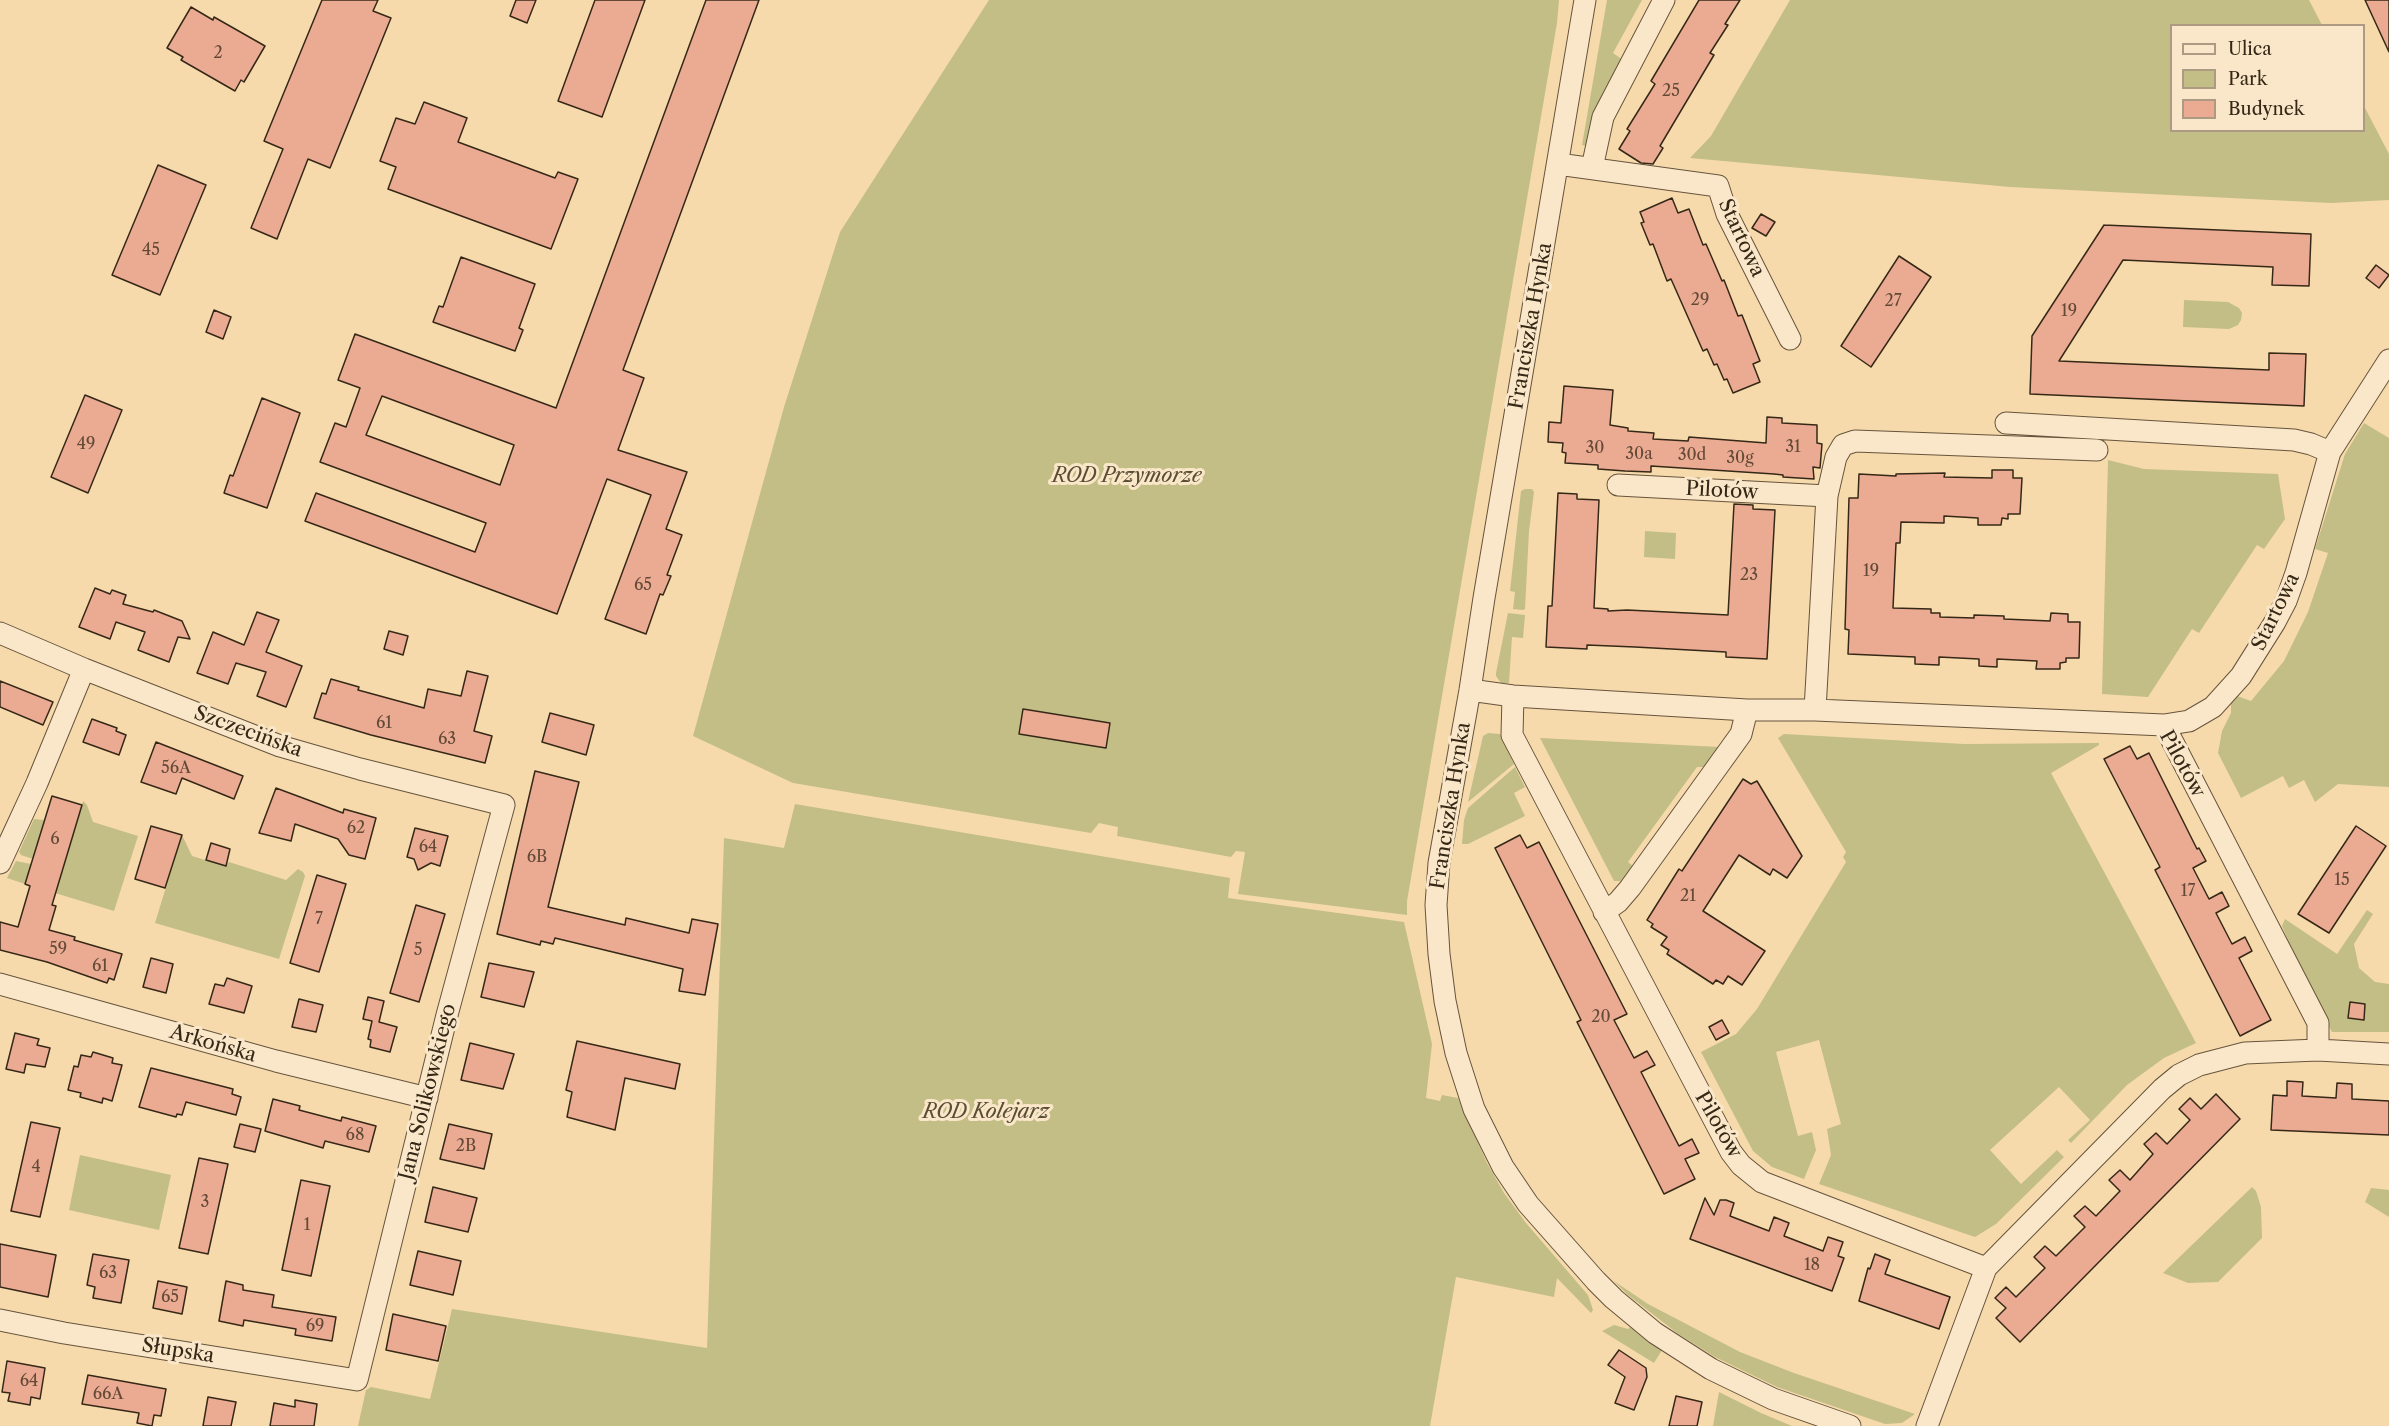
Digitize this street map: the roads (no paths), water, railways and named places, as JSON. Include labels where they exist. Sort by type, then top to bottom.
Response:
[{"type":"street","name":"Franciszka Hynka","points":[[1585,0],[1439,863],[1436,905],[1445,1001],[1456,1053],[1474,1109],[1503,1167],[1528,1204],[1558,1240],[1614,1299],[1655,1333],[1711,1369],[1773,1399],[1850,1426]]},
{"type":"street","points":[[1592,168],[1603,117],[1664,0]]},
{"type":"street","name":"Startowa","points":[[1558,164],[1718,186],[1727,214],[1790,339]]},
{"type":"street","name":"Startowa","points":[[2164,725],[2189,721],[2213,707],[2241,676],[2259,650],[2286,601],[2310,527],[2330,452],[2389,360]]},
{"type":"street","points":[[2006,423],[2294,440],[2330,452]]},
{"type":"street","points":[[1815,710],[1827,496],[1836,457],[1843,445],[1855,441],[2097,450]]},
{"type":"street","name":"Pilotów","points":[[1618,485],[1827,496]]},
{"type":"street","name":"Szczecińska","points":[[0,633],[84,669],[280,746],[360,769],[504,805]]},
{"type":"street","points":[[0,863],[37,783],[84,669]]},
{"type":"street","name":"Pilotów","points":[[1470,690],[1513,696],[1747,710],[1815,710],[2164,725],[2318,1023],[2318,1050]]},
{"type":"street","name":"Pilotów","points":[[1513,696],[1512,735],[1731,1152],[1751,1175],[1762,1182],[1986,1268]]},
{"type":"street","points":[[1604,912],[1618,902],[1630,888],[1741,734],[1747,710]]},
{"type":"street","name":"Jana Solikowskiego","points":[[357,1380],[427,1098],[504,805]]},
{"type":"street","name":"Arkońska","points":[[0,984],[276,1061],[427,1098]]},
{"type":"street","points":[[1927,1426],[1986,1268],[2162,1089],[2179,1075],[2199,1065],[2245,1053],[2318,1050],[2389,1054]]},
{"type":"street","name":"Słupska","points":[[0,1320],[357,1380]]},
{"type":"park label","name":"ROD Przymorze","points":[[1127,476]]},
{"type":"park label","name":"ROD Kolejarz","points":[[986,1112]]}]
